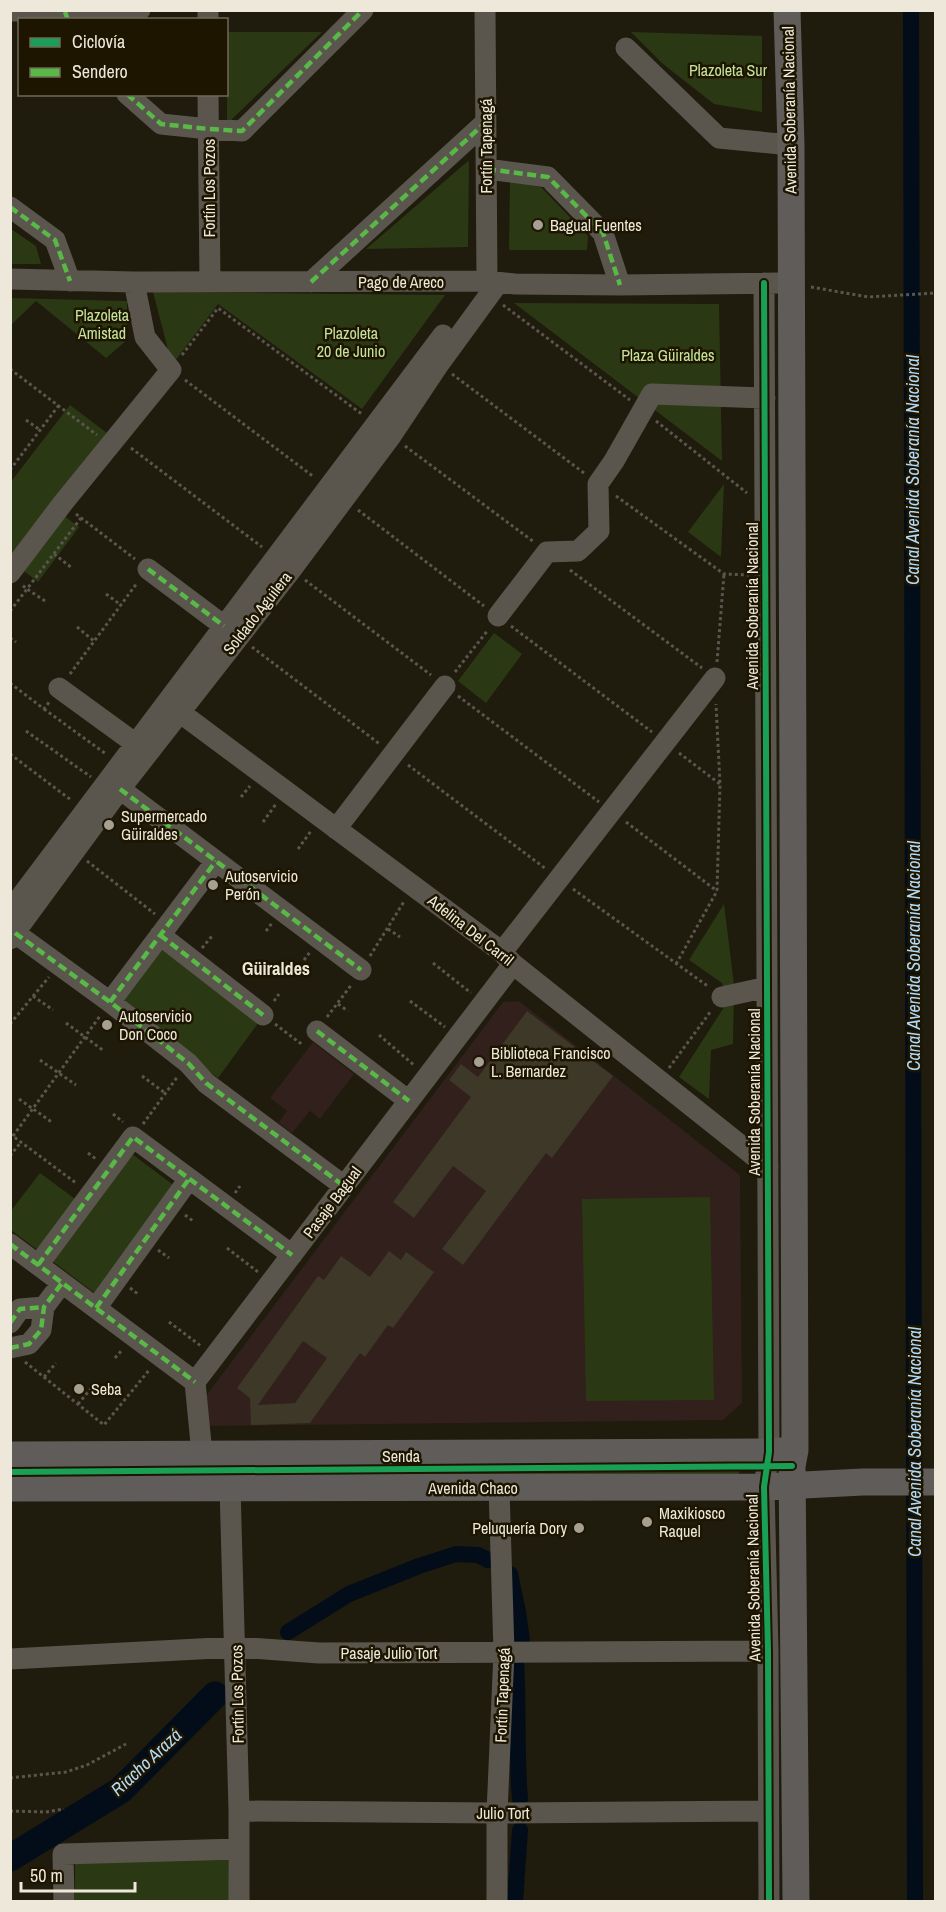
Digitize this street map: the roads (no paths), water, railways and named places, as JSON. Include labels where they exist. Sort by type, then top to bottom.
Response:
[{"type":"main road","name":"Avenida Soberanía Nacional","points":[[787,10],[792,284],[782,1451],[792,1466],[793,1485],[796,1902]]},
{"type":"main road","points":[[10,1455],[782,1451]]},
{"type":"main road","name":"Avenida Chaco","points":[[10,1488],[764,1487],[863,1482],[936,1482]]},
{"type":"street","points":[[10,11],[66,16],[140,10]]},
{"type":"street","points":[[130,96],[161,124],[242,131],[363,10]]},
{"type":"street","name":"Fortín Tapenagá","points":[[485,10],[486,169],[493,282]]},
{"type":"street","points":[[626,48],[720,138],[791,145]]},
{"type":"street","name":"Fortín Los Pozos","points":[[208,96],[210,282]]},
{"type":"street","points":[[310,282],[486,122]]},
{"type":"street","points":[[486,169],[548,177],[603,233],[620,285]]},
{"type":"street","points":[[10,207],[55,240],[70,281]]},
{"type":"street","name":"Pago de Areco","points":[[10,279],[134,282],[792,284]]},
{"type":"street","points":[[15,578],[63,503],[171,369],[145,337],[134,282]]},
{"type":"street","name":"Soldado Aguilera","points":[[13,936],[112,788],[284,564],[383,430],[434,346],[493,282]]},
{"type":"street","name":"Avenida Soberanía Nacional","points":[[764,283],[768,1167],[782,1451],[764,1487],[768,1651],[769,1902]]},
{"type":"street","points":[[498,616],[547,552],[578,551],[599,531],[598,484],[614,461],[652,394],[765,398]]},
{"type":"street","points":[[148,569],[231,632]]},
{"type":"street","name":"Pasaje Bagual","points":[[195,1382],[484,1003],[508,958],[559,879],[716,678]]},
{"type":"street","points":[[329,823],[393,754],[445,686]]},
{"type":"street","points":[[59,688],[136,744]]},
{"type":"street","name":"Soldado Aguilera","points":[[10,911],[76,840],[86,811],[112,788],[120,765],[136,744],[173,708]]},
{"type":"street","name":"Adelina Del Carril","points":[[173,708],[508,958],[659,1082],[768,1167]]},
{"type":"street","points":[[112,788],[216,861],[361,970]]},
{"type":"street","points":[[110,1002],[216,861]]},
{"type":"street","points":[[164,930],[263,1015]]},
{"type":"street","points":[[13,936],[58,964],[110,1002],[188,1063],[206,1083],[344,1186]]},
{"type":"street","points":[[722,997],[767,987]]},
{"type":"street","points":[[317,1031],[409,1101]]},
{"type":"street","points":[[38,1265],[133,1137],[292,1255]]},
{"type":"street","points":[[96,1308],[189,1179]]},
{"type":"street","points":[[10,1244],[195,1382],[202,1454],[230,1487]]},
{"type":"street","points":[[15,1352],[28,1344],[41,1330],[44,1307],[62,1283]]},
{"type":"street","points":[[10,1323],[20,1309],[44,1307]]},
{"type":"street","name":"Fortín Los Pozos","points":[[230,1487],[236,1647],[239,1902]]},
{"type":"street","name":"Fortín Tapenagá","points":[[497,1902],[497,1813],[504,1652],[500,1488]]},
{"type":"street","name":"Pasaje Julio Tort","points":[[10,1659],[236,1647],[319,1653],[768,1651]]},
{"type":"street","name":"Julio Tort","points":[[239,1810],[497,1813],[768,1811]]},
{"type":"street","points":[[63,1902],[63,1854],[238,1850]]},
{"type":"waterway","name":"Canal Avenida Soberanía Nacional","points":[[911,10],[915,1902]]},
{"type":"waterway","name":"Riacho Arazá","points":[[288,1632],[349,1594],[419,1566],[456,1554],[478,1555],[488,1560]]},
{"type":"waterway","name":"Riacho Arazá","points":[[510,1574],[522,1640]]},
{"type":"waterway","name":"Riacho Arazá","points":[[516,1662],[520,1799]]},
{"type":"waterway","name":"Riacho Arazá","points":[[10,1858],[121,1790],[215,1695]]},
{"type":"waterway","name":"Riacho Arazá","points":[[515,1902],[520,1830]]},
{"type":"place","name":"Bagual Fuentes","points":[[538,225]]},
{"type":"place","name":"Supermercado Güiraldes","points":[[109,825]]},
{"type":"place","name":"Autoservicio Perón","points":[[213,885]]},
{"type":"place","name":"Autoservicio Don Coco","points":[[107,1025]]},
{"type":"place","name":"Biblioteca Francisco L. Bernardez","points":[[479,1062]]},
{"type":"place","name":"Seba","points":[[79,1389]]},
{"type":"place","name":"Maxikiosco Raquel","points":[[647,1522]]},
{"type":"place","name":"Peluquería Dory","points":[[579,1528]]},
{"type":"district","name":"Güiraldes","points":[[276,968]]},
{"type":"park label","name":"Plazoleta Sur","points":[[728,70]]},
{"type":"park label","name":"Plazoleta Amistad","points":[[102,324]]},
{"type":"park label","name":"Plazoleta 20 de Junio","points":[[351,342]]},
{"type":"park label","name":"Plaza Güiraldes","points":[[668,355]]}]
